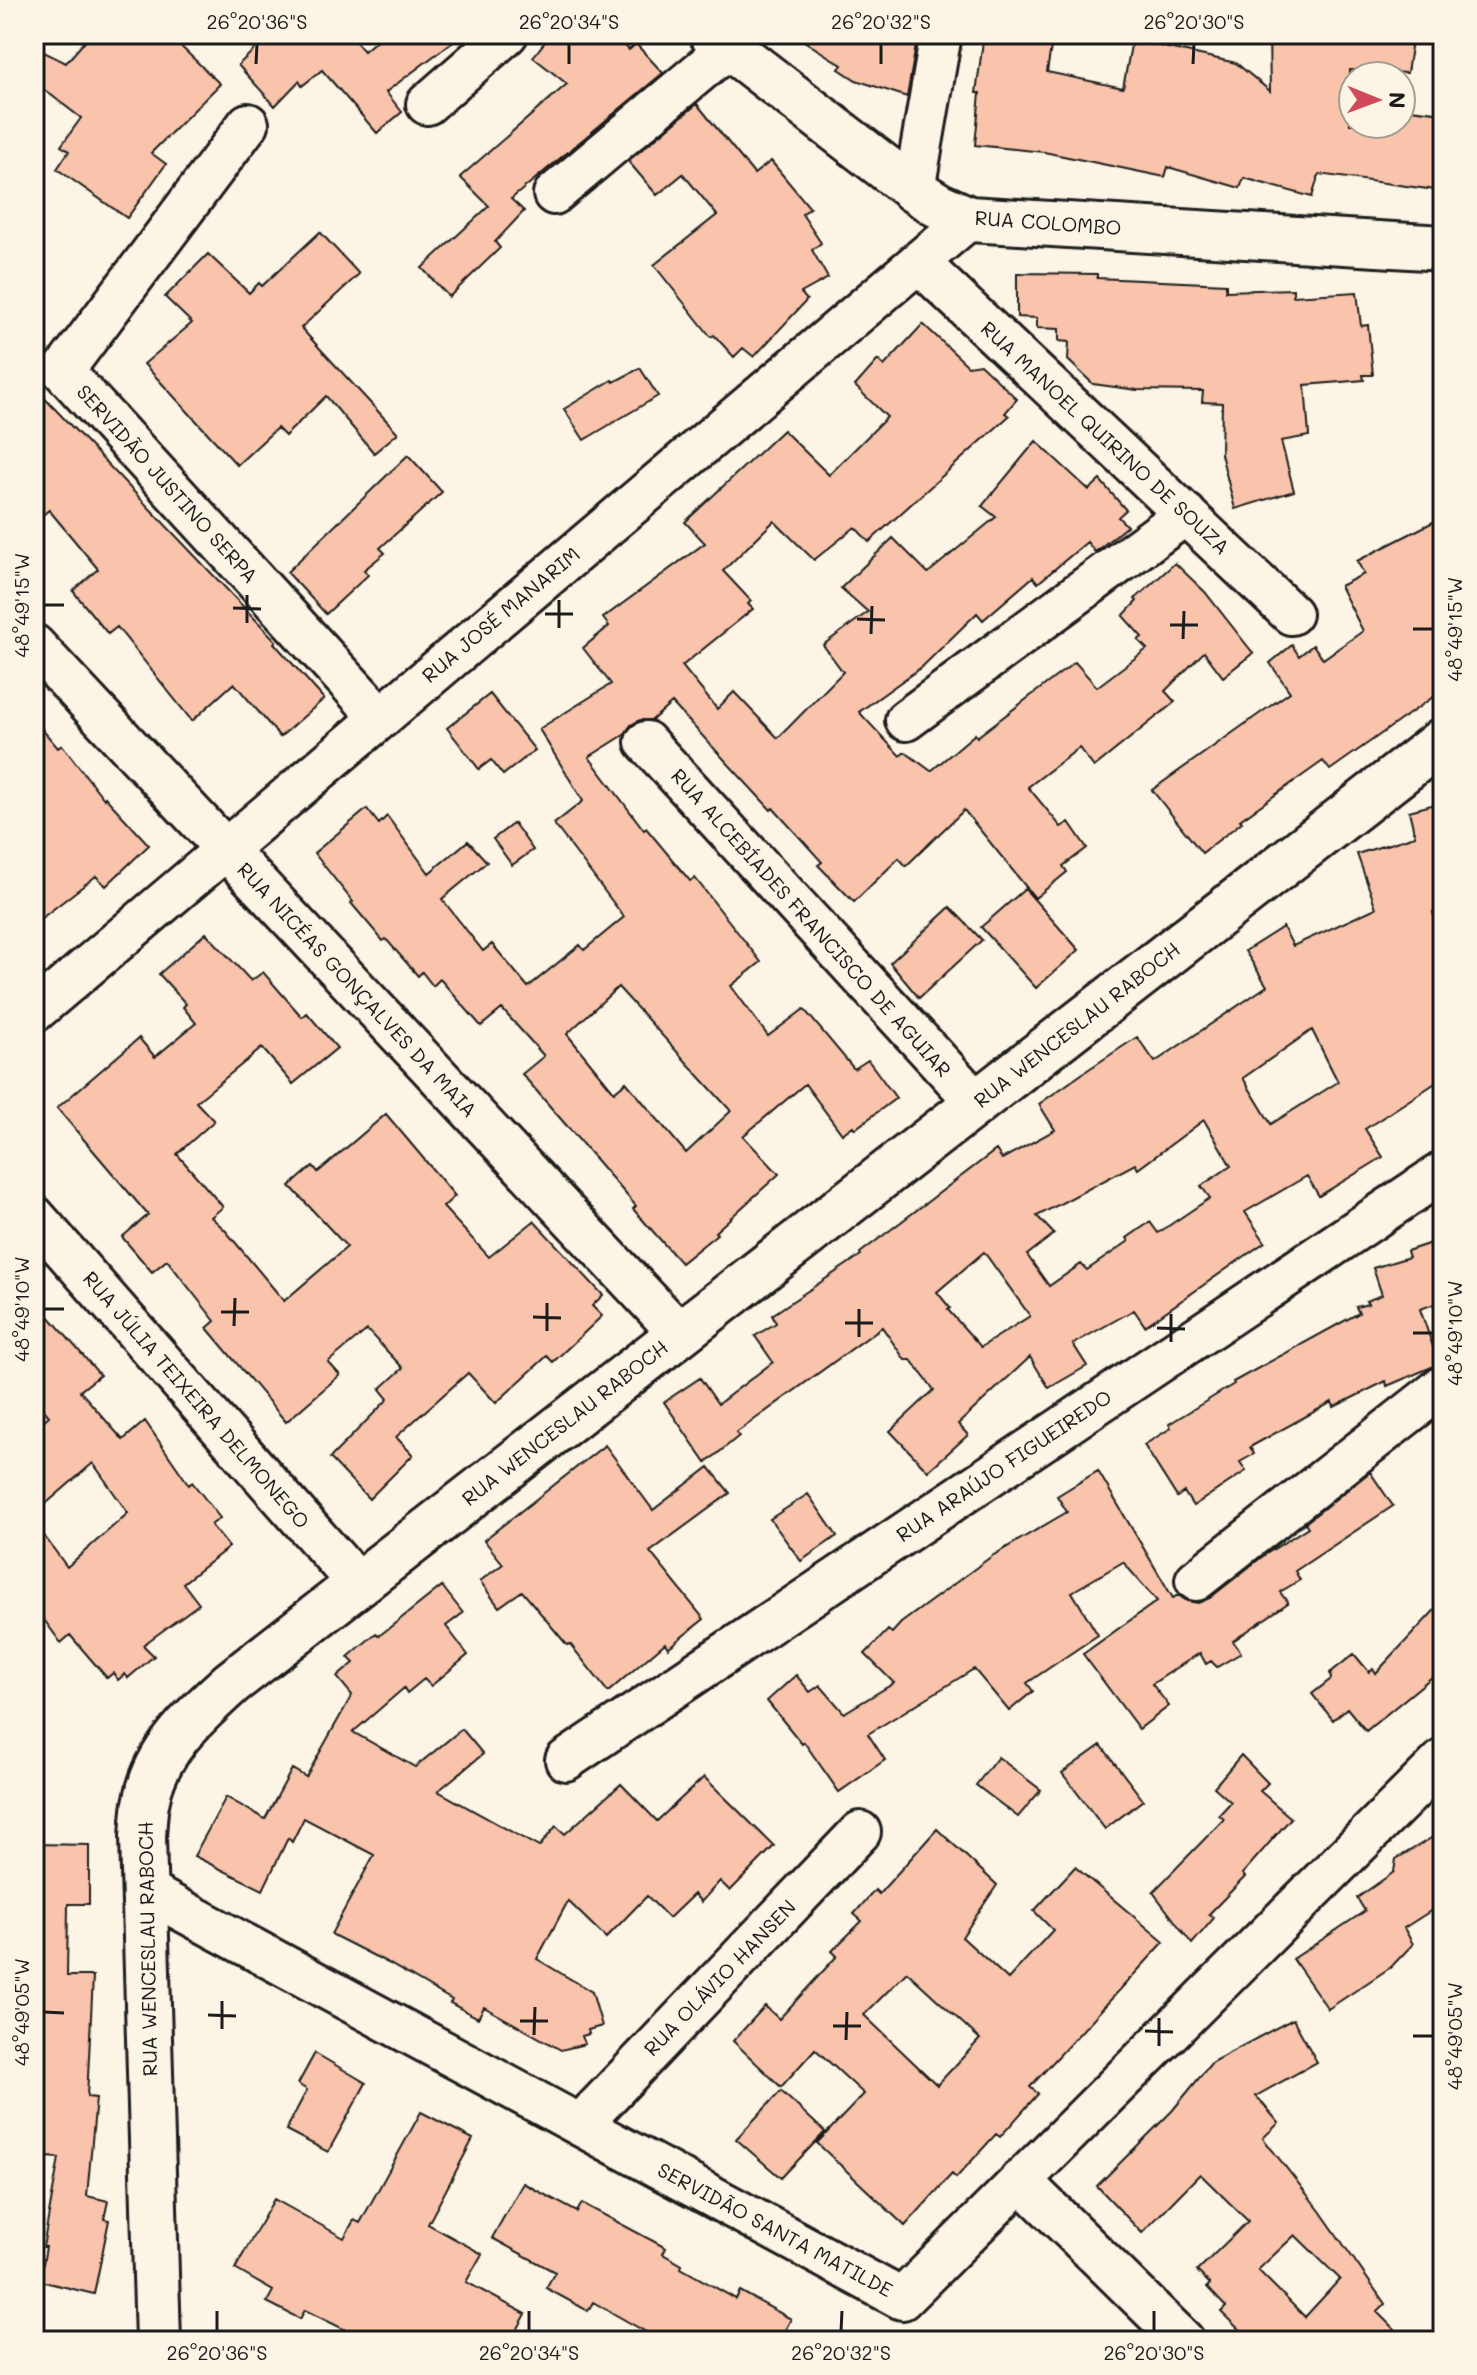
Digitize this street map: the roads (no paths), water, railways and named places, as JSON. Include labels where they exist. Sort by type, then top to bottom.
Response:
[{"type":"street","points":[[427,104],[507,34]]},
{"type":"street","points":[[914,190],[941,34]]},
{"type":"street","points":[[554,194],[720,41]]},
{"type":"street","name":"RUA COLOMBO","points":[[720,41],[914,190],[969,219],[1443,248]]},
{"type":"street","name":"SERVIDÃO JUSTINO SERPA","points":[[248,124],[63,371],[381,718]]},
{"type":"street","name":"RUA JOSÉ MANARIM","points":[[34,1012],[969,219]]},
{"type":"street","name":"RUA MANOEL QUIRINO DE SOUZA","points":[[918,262],[1291,614]]},
{"type":"street","points":[[906,720],[1186,514]]},
{"type":"street","name":"RUA NICÉAS GONÇALVES DA MAIA","points":[[34,645],[680,1334]]},
{"type":"street","name":"RUA WENCESLAU RABOCH","points":[[158,2341],[143,1837],[147,1796],[159,1765],[174,1739],[231,1683],[1443,740]]},
{"type":"street","name":"RUA ALCEBÍADES FRANCISCO DE AGUIAR","points":[[646,742],[977,1103]]},
{"type":"street","name":"RUA ARAÚJO FIGUEIREDO","points":[[566,1760],[1443,1172]]},
{"type":"street","name":"RUA JÚLIA TEIXEIRA DELMONEGO","points":[[34,1216],[358,1584]]},
{"type":"street","points":[[1196,1580],[1443,1386]]},
{"type":"street","name":"SERVIDÃO SANTA MATILDE","points":[[144,1890],[902,2299],[1443,1760]]},
{"type":"street","name":"RUA OLÁVIO HANSEN","points":[[580,2125],[860,1832]]},
{"type":"street","points":[[1020,2180],[1184,2341]]}]
